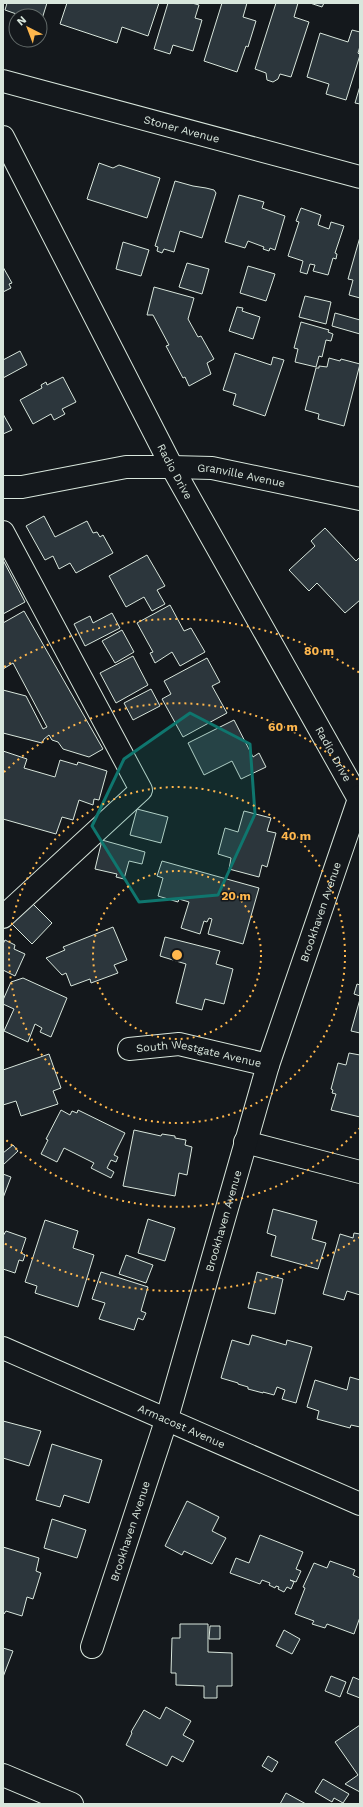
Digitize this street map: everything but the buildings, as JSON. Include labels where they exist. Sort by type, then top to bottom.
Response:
[{"type":"street","name":"Stoner Avenue","points":[[3,81],[360,177]]},
{"type":"street","name":"Radio Drive","points":[[3,137],[172,467],[360,799]]},
{"type":"street","name":"Granville Avenue","points":[[3,487],[22,487],[126,467],[212,468],[360,499]]},
{"type":"street","points":[[3,532],[141,790],[3,916]]},
{"type":"street","name":"Brookhaven Avenue","points":[[92,1647],[167,1418],[268,1065],[360,799]]},
{"type":"street","name":"South Westgate Avenue","points":[[129,1048],[179,1044],[268,1065]]},
{"type":"street","points":[[245,1142],[360,1172]]},
{"type":"street","name":"Armacost Avenue","points":[[3,1348],[167,1418],[360,1504]]},
{"type":"street","points":[[3,1775],[72,1804]]},
{"type":"highlighted area","points":[[190,713],[250,744],[255,814],[218,895],[139,902],[92,826],[124,759]]}]
